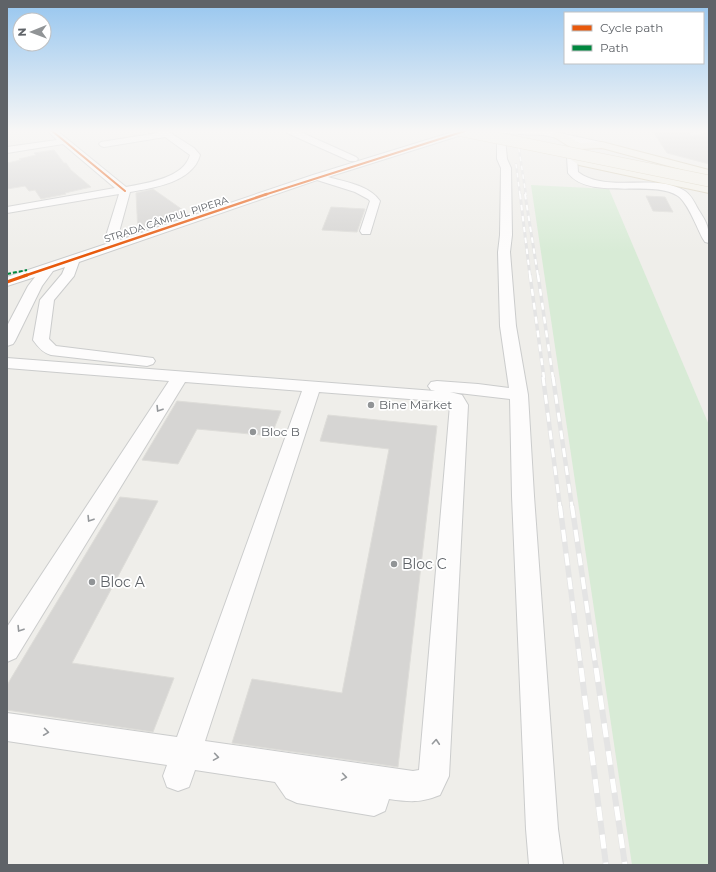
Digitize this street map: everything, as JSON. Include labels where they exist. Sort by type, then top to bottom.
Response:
[{"type":"main road","points":[[618,171],[709,189]]},
{"type":"main road","points":[[658,171],[709,181]]},
{"type":"main road","points":[[697,171],[709,174]]},
{"type":"street","points":[[101,171],[125,191]]},
{"type":"street","points":[[7,210],[125,191],[158,182],[185,171]]},
{"type":"street","name":"STRADA CÂMPUL PIPERA","points":[[7,282],[337,171]]},
{"type":"street","points":[[506,171],[506,235],[504,252],[508,326],[519,395],[523,496],[541,821],[546,865]]},
{"type":"street","points":[[577,171],[573,173],[577,178],[588,181],[664,189],[684,195],[709,239]]},
{"type":"street","points":[[317,177],[366,192],[374,198],[375,201],[366,230]]},
{"type":"street","points":[[116,244],[112,236],[125,191]]},
{"type":"street","points":[[73,259],[73,265],[70,272],[46,301],[42,340],[51,350],[176,364],[478,389],[519,395]]},
{"type":"street","points":[[7,274],[49,267]]},
{"type":"street","points":[[7,340],[35,286],[49,267]]},
{"type":"street","points":[[7,363],[448,397],[456,399],[459,405],[434,776],[430,784],[413,787],[284,768],[182,765],[7,727]]},
{"type":"street","points":[[8,648],[180,376]]},
{"type":"street","points":[[182,765],[312,387]]},
{"type":"street","points":[[284,768],[297,787],[374,800]]},
{"type":"green space","points":[[531,185],[609,189],[709,425],[709,865],[632,865]]},
{"type":"building","points":[[7,171],[72,171],[91,187],[41,199],[35,190],[29,191],[25,186],[7,189]]},
{"type":"building","points":[[153,189],[190,215],[138,232],[136,193]]},
{"type":"building","points":[[646,196],[665,197],[673,212],[653,211]]},
{"type":"building","points":[[331,207],[365,209],[357,232],[322,230]]},
{"type":"building","name":"Bloc B","points":[[177,401],[281,411],[271,436],[197,429],[178,464],[142,460]]},
{"type":"building","name":"Bloc C","points":[[328,415],[437,426],[398,767],[232,743],[252,679],[342,693],[389,449],[320,441]]},
{"type":"building","name":"Bloc A","points":[[120,497],[158,501],[72,663],[174,678],[153,732],[7,710],[7,685]]},
{"type":"railway","points":[[517,171],[520,195]]},
{"type":"railway","points":[[522,171],[526,195]]},
{"type":"railway","points":[[520,194],[530,276]]},
{"type":"railway","points":[[525,194],[538,276]]},
{"type":"railway","points":[[530,275],[544,378]]},
{"type":"railway","points":[[538,275],[553,378]]},
{"type":"railway","points":[[543,377],[560,507]]},
{"type":"railway","points":[[553,377],[572,507]]},
{"type":"railway","points":[[560,506],[581,669]]},
{"type":"railway","points":[[572,506],[596,669]]},
{"type":"railway","points":[[581,668],[606,865]]},
{"type":"railway","points":[[596,668],[625,865]]},
{"type":"marked path","points":[[7,274],[27,270]]},
{"type":"cycle path","points":[[100,171],[125,191]]},
{"type":"cycle path","points":[[7,282],[337,171]]},
{"type":"place","name":"Bine Market","points":[[371,405]]},
{"type":"place","name":"Bloc B","points":[[253,432]]},
{"type":"place","name":"Bloc C","points":[[394,564]]},
{"type":"place","name":"Bloc A","points":[[92,582]]}]
